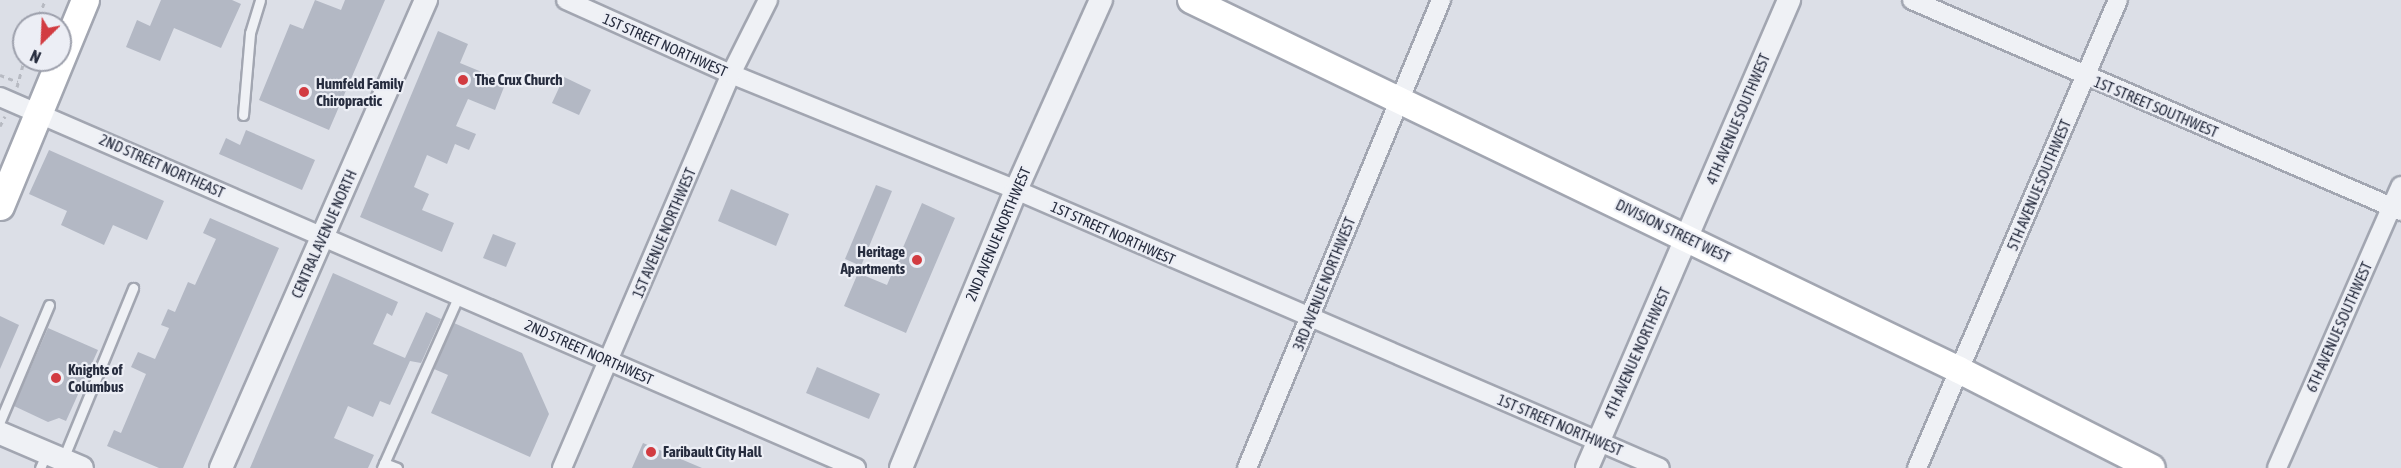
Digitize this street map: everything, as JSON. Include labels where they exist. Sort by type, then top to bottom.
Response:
[{"type":"main road","points":[[0,206],[86,0]]},
{"type":"main road","name":"DIVISION STREET WEST","points":[[1191,0],[1688,238],[1959,370],[2152,468]]},
{"type":"street","name":"CENTRAL AVENUE NORTH","points":[[220,468],[426,0]]},
{"type":"street","name":"1ST STREET NORTHWEST","points":[[566,0],[730,74],[1016,190],[1310,320],[1660,468]]},
{"type":"street","name":"1ST AVENUE NORTHWEST","points":[[562,468],[610,362],[730,74],[768,0]]},
{"type":"street","name":"3RD AVENUE NORTHWEST","points":[[1247,468],[1310,320],[1398,99],[1441,0]]},
{"type":"street","name":"4TH AVENUE SOUTHWEST","points":[[1688,238],[1788,0]]},
{"type":"street","name":"1ST STREET SOUTHWEST","points":[[1912,0],[2085,77],[2396,209]]},
{"type":"street","name":"5TH AVENUE SOUTHWEST","points":[[1917,468],[2118,0]]},
{"type":"street","name":"2ND AVENUE NORTHWEST","points":[[901,468],[1016,190],[1100,1]]},
{"type":"street","name":"2ND STREET NORTHEAST","points":[[0,97],[41,112],[323,236]]},
{"type":"street","name":"6TH AVENUE SOUTHWEST","points":[[2277,468],[2396,209],[2401,186]]},
{"type":"street","name":"2ND STREET NORTHWEST","points":[[323,236],[856,468]]},
{"type":"street","name":"4TH AVENUE NORTHWEST","points":[[1587,468],[1688,238]]},
{"type":"street","points":[[0,432],[58,462]]},
{"type":"lane","points":[[243,115],[250,33],[260,0]]},
{"type":"lane","points":[[58,462],[133,288]]},
{"type":"lane","points":[[397,468],[383,465],[459,295]]},
{"type":"lane","points":[[0,422],[49,305]]},
{"type":"path","points":[[0,75],[18,82],[21,72]]},
{"type":"building","points":[[161,0],[232,0],[241,4],[221,48],[174,28],[160,61],[126,47],[137,20],[150,26]]},
{"type":"building","points":[[315,0],[341,10],[345,0],[385,0],[329,130],[259,100],[290,24],[303,29]]},
{"type":"building","points":[[438,31],[468,44],[460,63],[506,82],[495,110],[468,99],[456,126],[476,134],[469,150],[455,144],[447,164],[427,155],[414,187],[429,194],[422,210],[454,223],[442,252],[360,217]]},
{"type":"building","points":[[564,77],[591,90],[579,115],[552,103]]},
{"type":"building","points":[[246,130],[315,160],[302,190],[219,154],[226,138],[240,145]]},
{"type":"building","points":[[49,150],[164,201],[147,240],[113,225],[104,245],[61,225],[67,211],[29,194]]},
{"type":"building","points":[[876,185],[892,191],[861,266],[845,259]]},
{"type":"building","points":[[731,189],[789,214],[776,246],[718,221]]},
{"type":"building","name":"Heritage Apartments","points":[[922,203],[955,218],[906,333],[844,306],[858,273],[887,285]]},
{"type":"building","points":[[210,218],[279,248],[183,468],[159,468],[107,446],[114,430],[121,433],[146,374],[131,367],[138,352],[155,359],[169,328],[161,325],[168,309],[175,312],[188,282],[195,285],[216,239],[203,233]]},
{"type":"building","points":[[493,234],[516,243],[506,267],[483,258]]},
{"type":"building","points":[[333,273],[398,302],[392,316],[387,313],[373,344],[405,358],[426,312],[441,319],[421,363],[410,361],[390,405],[380,401],[373,417],[348,406],[334,438],[374,455],[368,468],[250,468]]},
{"type":"building","points":[[0,316],[19,325],[0,369]]},
{"type":"building","points":[[454,323],[522,353],[549,414],[530,457],[431,413],[448,375],[434,369]]},
{"type":"building","name":"Knights of Columbus","points":[[48,328],[98,350],[66,421],[59,418],[48,422],[14,406]]},
{"type":"building","points":[[817,367],[880,394],[869,419],[806,393]]},
{"type":"building","name":"Faribault City Hall","points":[[643,443],[702,468],[632,468]]},
{"type":"place","name":"The Crux Church","points":[[463,80]]},
{"type":"place","name":"Humfeld Family Chiropractic","points":[[304,92]]},
{"type":"place","name":"Heritage Apartments","points":[[917,260]]},
{"type":"place","name":"Knights of Columbus","points":[[56,378]]},
{"type":"place","name":"Faribault City Hall","points":[[651,452]]}]
